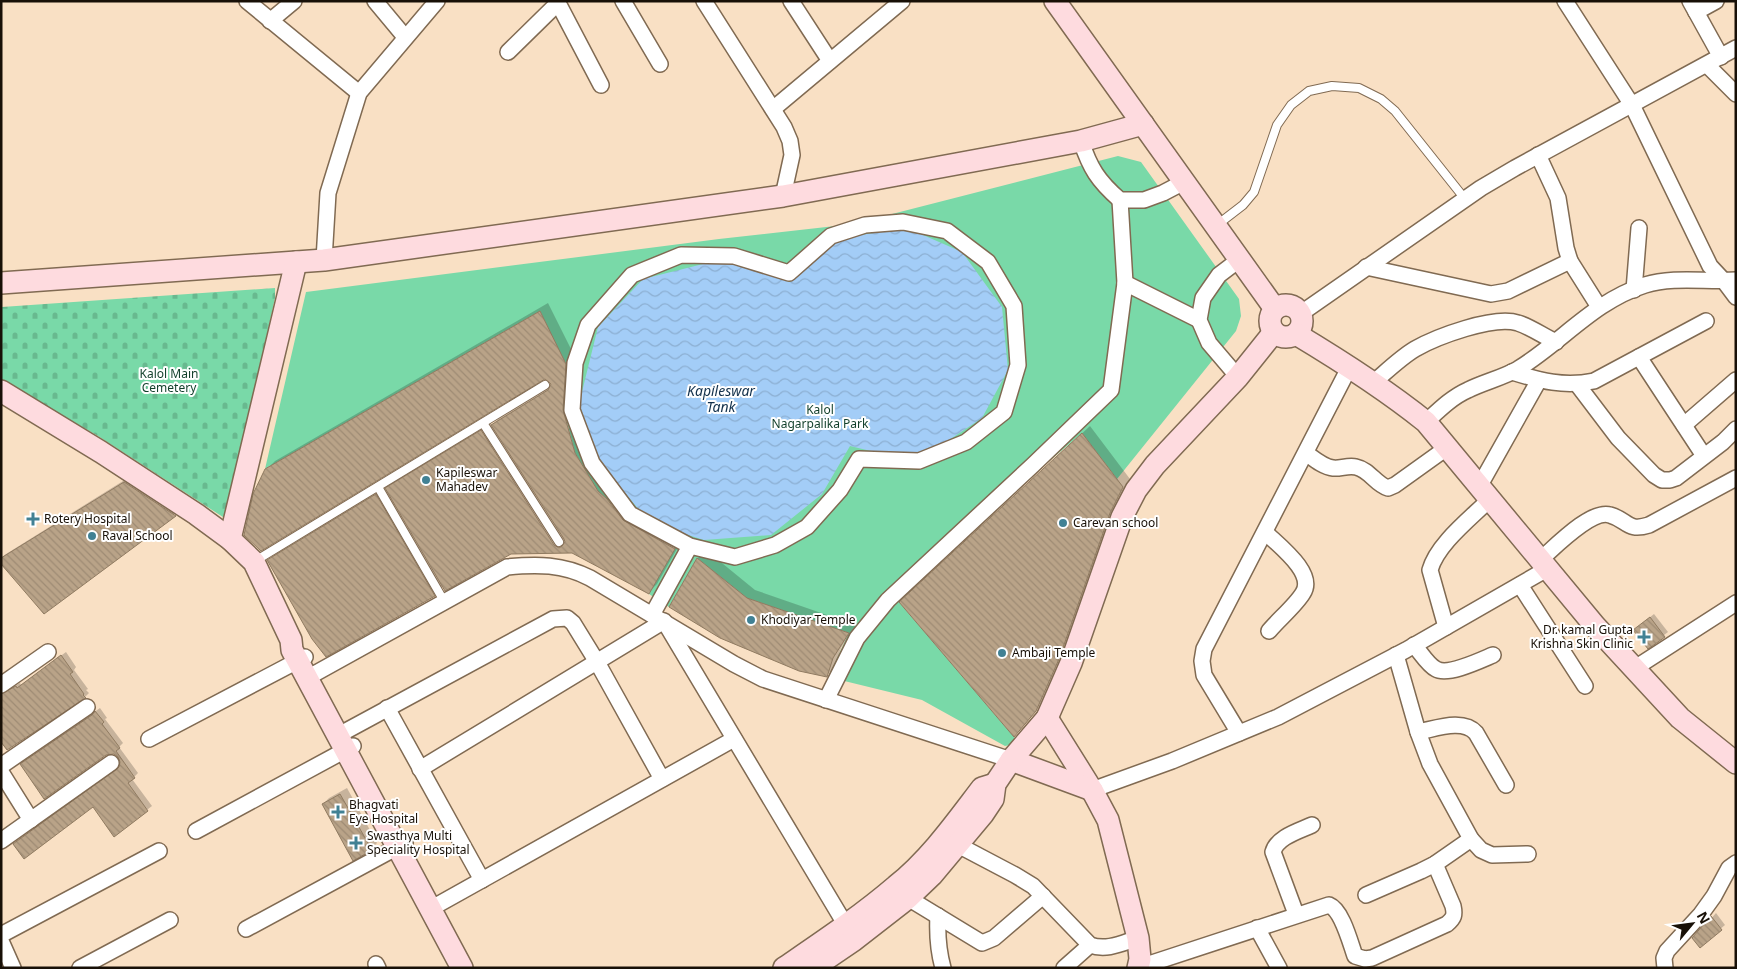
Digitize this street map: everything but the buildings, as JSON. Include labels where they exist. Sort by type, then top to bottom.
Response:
[{"type":"street","points":[[247,1],[359,93]]},
{"type":"street","points":[[270,21],[294,1]]},
{"type":"street","points":[[374,1],[405,36]]},
{"type":"street","points":[[324,260],[328,194],[359,93],[405,36],[437,1]]},
{"type":"street","points":[[623,1],[660,64]]},
{"type":"street","points":[[704,1],[773,109],[790,141],[792,155],[783,196]]},
{"type":"street","points":[[773,109],[902,1]]},
{"type":"street","points":[[1055,1],[1215,227],[1276,309]]},
{"type":"street","points":[[1565,1],[1632,105],[1710,266],[1730,281],[1736,297]]},
{"type":"street","points":[[1716,1],[1693,7],[1721,57]]},
{"type":"street","points":[[508,52],[558,2],[601,85]]},
{"type":"street","points":[[799,5],[830,61]]},
{"type":"street","points":[[1736,48],[1480,188],[1366,267],[1298,324],[1290,337],[1283,337],[1274,332],[1270,322],[1271,315],[1276,309],[1282,306],[1289,306],[1295,309],[1298,324],[1350,366],[1426,422],[1595,626],[1680,718],[1736,764]]},
{"type":"street","points":[[1706,65],[1736,94]]},
{"type":"street","points":[[1,283],[324,260],[783,196],[1081,141],[1143,124]]},
{"type":"street","points":[[1081,141],[1089,165],[1105,187],[1120,200],[1144,200],[1184,182]]},
{"type":"street","points":[[1538,155],[1558,198],[1570,261],[1599,307]]},
{"type":"street","points":[[826,700],[857,638],[888,600],[1111,390],[1125,283],[1120,200]]},
{"type":"street","points":[[903,222],[947,231],[988,262],[1014,306],[1018,365],[1004,412],[966,442],[919,462],[859,459],[840,490],[807,527],[775,545],[735,557],[690,546],[630,514],[592,463],[572,410],[575,364],[588,325],[632,275],[681,255],[734,256],[789,273],[832,236],[864,225],[903,222]]},
{"type":"street","points":[[1634,290],[1640,228]]},
{"type":"street","points":[[1238,377],[1208,343],[1200,320],[1203,298],[1219,275],[1240,259]]},
{"type":"street","points":[[1366,267],[1491,294],[1508,291],[1570,261]]},
{"type":"street","points":[[230,539],[296,262]]},
{"type":"street","points":[[1426,422],[1455,397],[1512,372],[1529,362],[1586,316],[1613,299],[1645,285],[1677,279],[1730,281]]},
{"type":"street","points":[[1125,283],[1200,320]]},
{"type":"street","points":[[1373,383],[1402,358],[1417,348],[1483,323],[1498,321],[1517,322],[1556,342]]},
{"type":"street","points":[[1512,372],[1560,384],[1594,381],[1706,321]]},
{"type":"street","points":[[784,968],[850,933],[908,898],[932,875],[958,845],[993,799],[995,784],[1011,760],[1048,718],[1071,663],[1122,517],[1136,490],[1155,465],[1238,377],[1274,332]]},
{"type":"street","points":[[1639,357],[1704,456]]},
{"type":"street","points":[[1239,733],[1204,676],[1202,661],[1204,649],[1350,366]]},
{"type":"street","points":[[1446,628],[1430,570],[1432,560],[1485,492],[1539,380]]},
{"type":"street","points":[[1684,425],[1736,380]]},
{"type":"street","points":[[1577,384],[1618,438],[1654,476],[1662,480],[1676,478],[1723,442],[1736,429]]},
{"type":"street","points":[[1,391],[109,457],[196,514],[230,539],[254,562],[291,640],[292,650],[307,663],[401,844],[462,968]]},
{"type":"street","points":[[1306,452],[1324,465],[1332,468],[1356,467],[1367,472],[1382,486],[1388,488],[1395,486],[1448,447]]},
{"type":"street","points":[[149,739],[307,663],[444,601],[507,567],[527,565],[576,570],[734,664],[763,679],[1011,760],[1092,790],[1278,717],[1414,646],[1520,585],[1543,565],[1584,522],[1594,517],[1603,514],[1611,515],[1634,528],[1641,528],[1736,478]]},
{"type":"street","points":[[1264,532],[1300,567],[1306,583],[1304,593],[1269,630]]},
{"type":"street","points":[[420,769],[597,662],[658,618],[690,546]]},
{"type":"street","points":[[1520,585],[1585,686]]},
{"type":"street","points":[[1634,668],[1736,603]]},
{"type":"street","points":[[196,831],[349,742],[387,708],[553,619],[567,618],[573,623],[597,662],[662,779]]},
{"type":"street","points":[[658,618],[734,739],[850,933]]},
{"type":"street","points":[[1414,646],[1435,669],[1441,671],[1451,671],[1494,655]]},
{"type":"street","points":[[1,685],[48,652]]},
{"type":"street","points":[[1396,655],[1418,732],[1442,788],[1471,839],[1481,850],[1492,855],[1528,854]]},
{"type":"street","points":[[1,766],[87,708]]},
{"type":"street","points":[[387,708],[482,880]]},
{"type":"street","points":[[1048,718],[1108,820],[1142,960]]},
{"type":"street","points":[[1418,732],[1451,726],[1472,728],[1506,785]]},
{"type":"street","points":[[439,904],[734,739]]},
{"type":"street","points":[[1,841],[111,763]]},
{"type":"street","points":[[1,772],[31,820]]},
{"type":"street","points":[[813,968],[909,875],[946,834],[982,788],[995,784]]},
{"type":"street","points":[[1296,914],[1273,852],[1275,845],[1281,840],[1312,825]]},
{"type":"street","points":[[1366,895],[1404,880],[1435,864],[1471,839]]},
{"type":"street","points":[[401,844],[439,904],[475,968]]},
{"type":"street","points":[[246,930],[401,844]]},
{"type":"street","points":[[958,845],[1032,886],[1090,945],[1098,948],[1111,947],[1142,960],[1257,928],[1329,904],[1339,914],[1355,956],[1366,959],[1372,958],[1447,924],[1453,919],[1455,912],[1435,864]]},
{"type":"street","points":[[1,935],[159,851]]},
{"type":"street","points":[[1665,968],[1664,958],[1667,951],[1701,914],[1714,896],[1729,868],[1736,863]]},
{"type":"street","points":[[908,898],[982,943],[994,938],[1043,896]]},
{"type":"street","points":[[938,916],[937,935],[944,968]]},
{"type":"street","points":[[80,968],[170,920]]},
{"type":"street","points":[[1257,928],[1279,968]]},
{"type":"street","points":[[1,941],[13,968]]},
{"type":"street","points":[[1064,968],[1090,945]]},
{"type":"lane","points":[[1215,227],[1243,205],[1254,192],[1277,125],[1291,105],[1309,91],[1332,86],[1359,88],[1381,99],[1394,111],[1465,199]]},
{"type":"lane","points":[[254,562],[545,385]]},
{"type":"lane","points":[[483,423],[559,542]]},
{"type":"lane","points":[[378,487],[444,601]]},
{"type":"green space","name":"Kalol Nagarpalika Park","points":[[1118,156],[1141,162],[1239,299],[1241,316],[1236,331],[1117,479],[1082,433],[997,506],[899,602],[1019,743],[1005,746],[922,700],[828,677],[849,633],[747,598],[697,558],[669,607],[649,594],[678,543],[630,520],[598,491],[575,453],[563,406],[568,370],[540,311],[265,469],[306,292],[719,239],[853,224]]},
{"type":"green space","name":"Kalol Main Cemetery","points":[[275,288],[275,298],[226,519],[98,436],[1,380],[2,307]]},
{"type":"water","name":"Kapileswar Tank","points":[[907,228],[962,252],[1002,307],[1008,370],[982,418],[931,452],[879,453],[850,446],[822,494],[771,535],[704,540],[650,523],[600,463],[579,404],[598,327],[643,279],[723,259],[790,282],[840,238]]},
{"type":"place","name":"Kapileswar Mahadev","points":[[426,480]]},
{"type":"place","name":"Rotery Hospital","points":[[33,519]]},
{"type":"place","name":"Carevan school","points":[[1063,523]]},
{"type":"place","name":"Raval School","points":[[92,536]]},
{"type":"place","name":"Khodiyar Temple","points":[[751,620]]},
{"type":"place","name":"Dr. kamal Gupta Krishna Skin Clinic","points":[[1644,637]]},
{"type":"place","name":"Ambaji Temple","points":[[1002,653]]},
{"type":"place","name":"Bhagvati Eye Hospital","points":[[338,812]]},
{"type":"place","name":"Swasthya Multi Speciality Hospital","points":[[356,843]]}]
